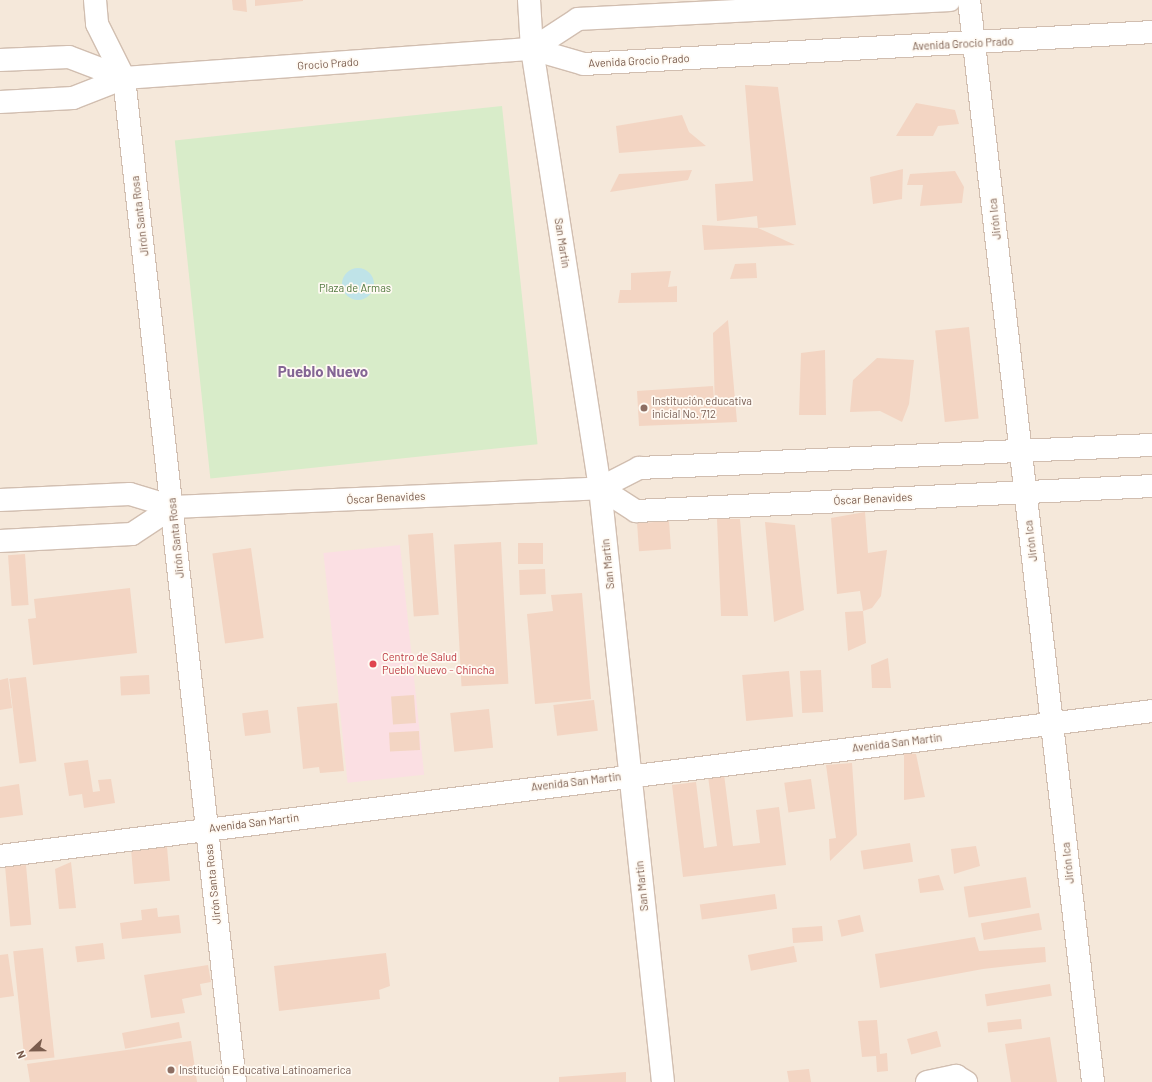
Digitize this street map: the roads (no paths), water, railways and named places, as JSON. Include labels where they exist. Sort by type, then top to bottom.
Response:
[{"type":"street","name":"Jirón Santa Rosa","points":[[95,0],[97,24],[124,78],[173,507],[235,1082]]},
{"type":"street","name":"San Martin","points":[[529,0],[532,49],[600,488],[663,1082]]},
{"type":"street","points":[[532,49],[578,19],[950,0]]},
{"type":"street","name":"Jirón Ica","points":[[969,0],[1093,1082]]},
{"type":"street","name":"Avenida Grocio Prado","points":[[532,49],[584,64],[1152,32]]},
{"type":"street","name":"Grocio Prado","points":[[124,78],[532,49]]},
{"type":"street","points":[[0,60],[69,57],[124,78]]},
{"type":"street","points":[[0,102],[73,98],[124,78]]},
{"type":"street","name":"Óscar Benavides","points":[[173,507],[600,488],[639,468],[1152,445]]},
{"type":"street","name":"Óscar Benavides","points":[[600,488],[636,511],[1152,486]]},
{"type":"street","points":[[0,500],[130,494],[173,507]]},
{"type":"street","points":[[0,541],[132,534],[173,507]]},
{"type":"street","name":"Avenida San Martin","points":[[0,856],[630,775],[1152,711]]},
{"type":"street","points":[[927,1082],[956,1076],[966,1082]]},
{"type":"water","points":[[358,268],[364,269],[371,275],[374,284],[373,290],[367,297],[358,300],[352,299],[345,293],[342,284],[343,278],[349,271]]},
{"type":"place","name":"Institución educativa inicial No. 712","points":[[644,408]]},
{"type":"place","name":"Centro de Salud Pueblo Nuevo - Chincha","points":[[373,664]]},
{"type":"place","name":"Institución Educativa Latinoamerica","points":[[171,1070]]},
{"type":"district","name":"Pueblo Nuevo","points":[[323,372]]},
{"type":"park label","name":"Plaza de Armas","points":[[355,288]]}]
